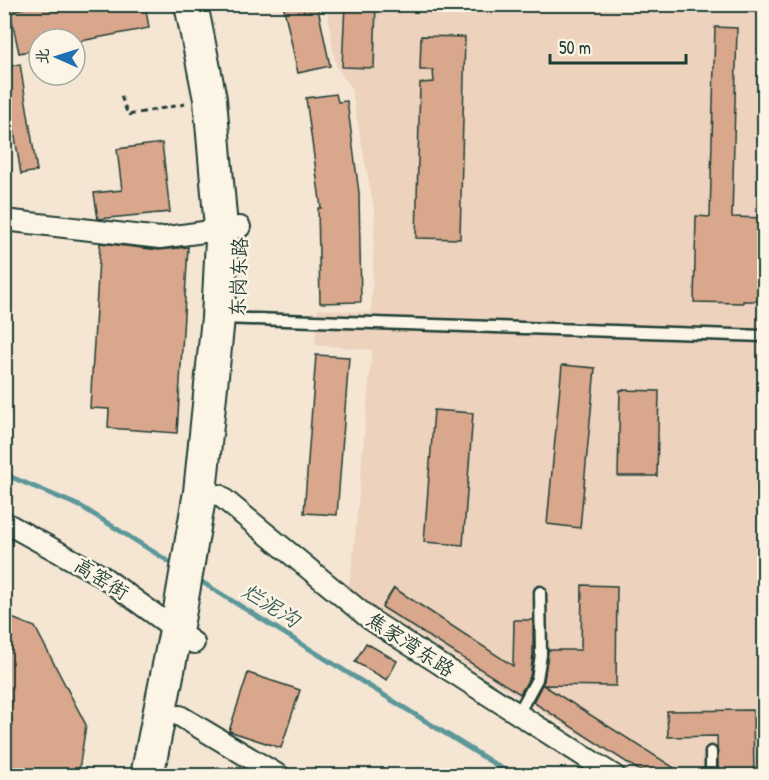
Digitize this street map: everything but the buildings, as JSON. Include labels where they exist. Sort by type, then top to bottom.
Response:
[{"type":"main road","name":"东岗东路","points":[[191,4],[210,99],[230,227]]},
{"type":"main road","name":"东岗东路","points":[[201,545],[219,495],[230,227],[231,97],[212,4]]},
{"type":"main road","name":"东岗东路","points":[[201,545],[200,492],[228,318]]},
{"type":"main road","points":[[147,776],[187,624],[201,545]]},
{"type":"main road","points":[[168,776],[180,716],[187,624]]},
{"type":"street","points":[[4,220],[160,238],[230,227]]},
{"type":"street","name":"焦家湾东路","points":[[219,495],[371,620],[615,776]]},
{"type":"street","name":"高窑街","points":[[4,522],[187,624]]},
{"type":"street","points":[[180,716],[280,776]]},
{"type":"lane","points":[[228,318],[765,336]]},
{"type":"lane","points":[[519,714],[537,679],[541,655],[540,592]]},
{"type":"lane","points":[[711,752],[711,776]]},
{"type":"path","points":[[121,96],[128,115],[210,99]]},
{"type":"shaded area","points":[[326,5],[764,5],[764,690],[761,775],[645,775],[348,592],[372,350],[315,345],[318,309],[371,313],[375,214],[351,87],[336,67]]},
{"type":"waterway","name":"烂泥沟","points":[[4,474],[82,507],[176,566]]},
{"type":"waterway","name":"烂泥沟","points":[[197,579],[514,776]]}]
